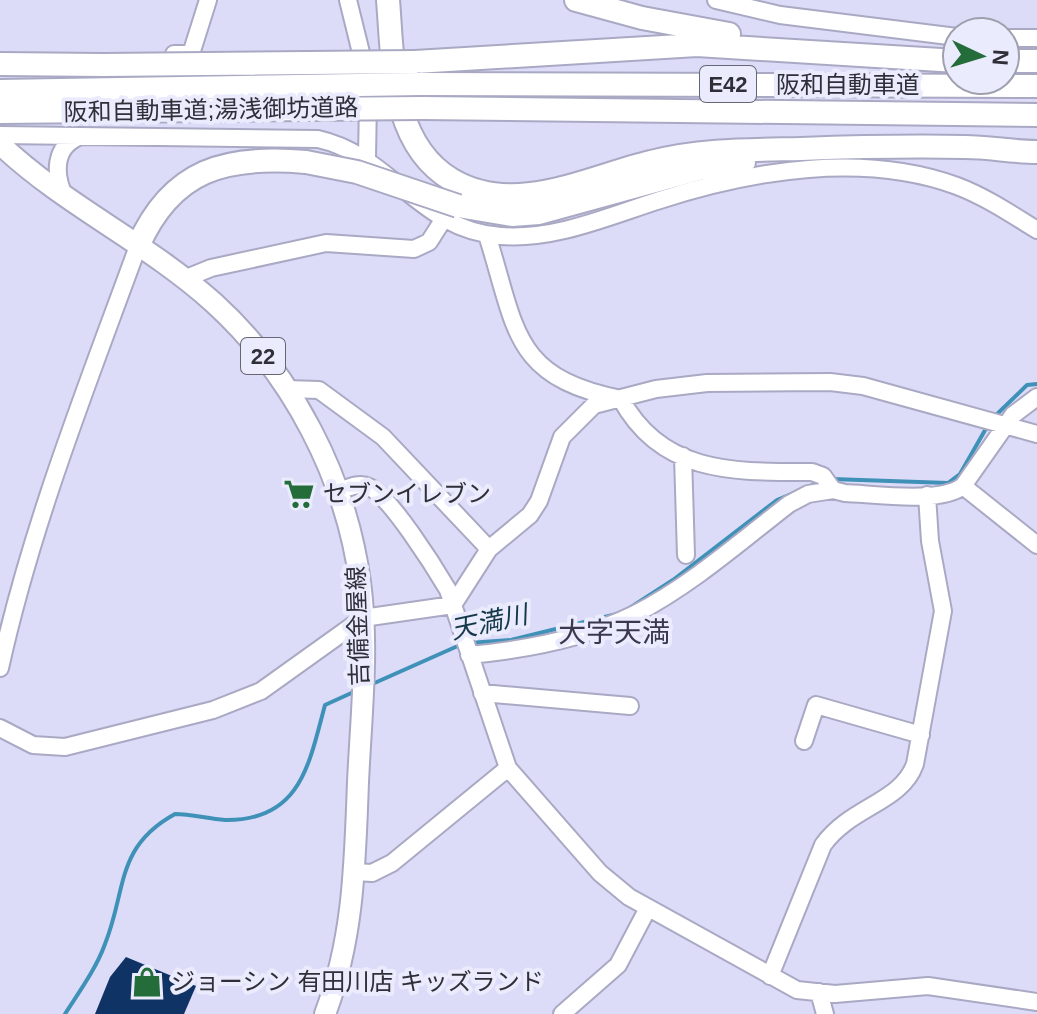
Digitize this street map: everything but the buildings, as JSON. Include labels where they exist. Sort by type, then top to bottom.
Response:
[{"type":"highway","points":[[388,0],[401,111],[412,136],[438,170],[471,189],[516,196],[690,154],[856,147],[966,147],[1037,152]]},
{"type":"highway","points":[[576,0],[701,30],[864,54]]},
{"type":"highway","points":[[0,64],[415,62],[660,45],[941,60]]},
{"type":"highway","name":"阪和自動車道","points":[[420,84],[1037,86]]},
{"type":"highway","name":"阪和自動車道;湯浅御坊道路","points":[[0,91],[420,84]]},
{"type":"highway","name":"阪和自動車道","points":[[422,108],[1037,115]]},
{"type":"highway","name":"阪和自動車道;湯浅御坊道路","points":[[0,112],[422,108]]},
{"type":"highway","points":[[138,246],[158,207],[184,183],[202,173],[246,162],[306,162],[357,172],[450,213],[512,215],[539,213],[699,169],[856,147]]},
{"type":"main road","name":"吉備金屋線","points":[[0,144],[65,197],[184,279],[239,329],[286,389],[339,491],[354,549],[363,618],[362,672],[354,872],[348,934],[325,1014]]},
{"type":"street","points":[[0,54],[191,54],[208,0]]},
{"type":"street","points":[[348,0],[366,70],[367,158]]},
{"type":"street","points":[[716,0],[780,15],[941,35]]},
{"type":"street","points":[[0,135],[308,137],[339,145],[367,158],[411,199],[450,213],[487,235],[537,236],[720,183],[775,174],[846,169],[904,172],[941,181],[977,195],[1037,230]]},
{"type":"street","points":[[65,197],[59,185],[59,159],[67,144],[86,135]]},
{"type":"street","points":[[184,279],[211,268],[326,243],[422,247],[436,236],[450,213]]},
{"type":"street","points":[[487,235],[529,357],[570,385],[621,399],[646,437],[683,456],[725,471],[812,472],[823,476],[833,490]]},
{"type":"street","points":[[0,668],[17,592],[53,475],[138,246]]},
{"type":"street","points":[[0,728],[33,745],[65,747],[213,710],[261,691],[363,618],[453,605],[489,549],[522,523],[539,501],[556,449],[572,424],[594,405],[656,389],[707,383],[830,382],[863,386],[1037,434]]},
{"type":"street","points":[[286,389],[319,390],[383,437],[489,549]]},
{"type":"street","points":[[469,653],[522,648],[635,613],[678,586],[789,504],[808,494],[833,490],[948,494],[963,486],[1004,424],[1020,407],[1037,397]]},
{"type":"street","points":[[683,456],[686,555]]},
{"type":"street","points":[[339,491],[357,485],[368,486],[387,503],[439,574],[453,605],[508,768],[600,873],[648,908],[797,990],[819,992],[928,986],[1037,1002]]},
{"type":"street","points":[[963,486],[1037,545]]},
{"type":"street","points":[[770,976],[823,845],[843,821],[903,787],[915,764],[943,611],[942,589],[932,552],[927,495]]},
{"type":"street","points":[[482,693],[630,706]]},
{"type":"street","points":[[804,741],[816,705],[921,735]]},
{"type":"street","points":[[354,872],[372,873],[392,863],[508,768]]},
{"type":"street","points":[[562,1014],[618,965],[648,908]]},
{"type":"street","points":[[819,992],[825,1014]]},
{"type":"waterway","name":"天満川","points":[[993,418],[1027,385],[1037,384]]},
{"type":"waterway","name":"天満川","points":[[832,479],[948,483],[960,474],[988,425]]},
{"type":"waterway","name":"天満川","points":[[625,611],[673,580],[777,500],[820,482]]},
{"type":"waterway","name":"天満川","points":[[469,643],[511,640],[617,614]]},
{"type":"waterway","name":"天満川","points":[[370,685],[460,645]]},
{"type":"waterway","name":"天満川","points":[[65,1014],[101,953],[126,871],[142,840],[175,814],[225,820],[250,818],[270,811],[286,800],[306,768],[325,705],[358,690]]},
{"type":"place","name":"セブンイレブン","points":[[299,494]]},
{"type":"place","name":"ジョーシン 有田川店 キッズランド","points":[[147,982]]},
{"type":"district","name":"大字天満","points":[[614,632]]}]
